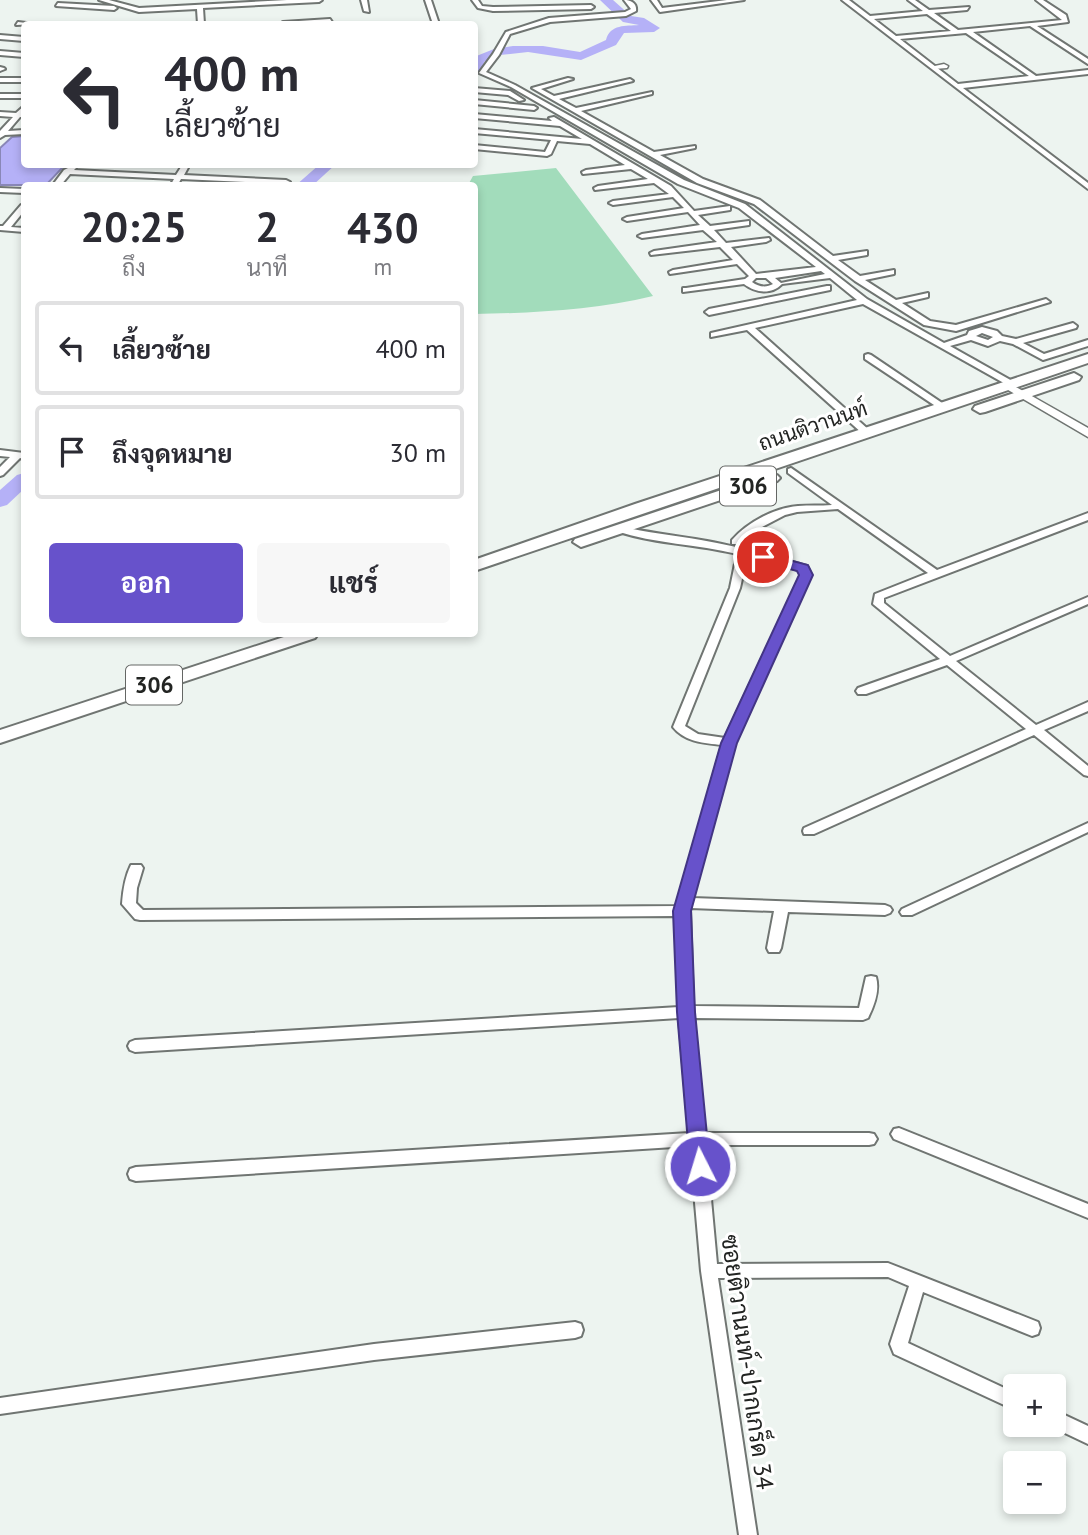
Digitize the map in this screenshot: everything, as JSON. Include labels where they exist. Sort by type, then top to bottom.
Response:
[{"type":"main road","name":"ถนนติวานนท์","points":[[478,577],[791,471],[1018,387],[1088,358]]},
{"type":"main road","name":"ถนนติวานนท์","points":[[478,565],[943,407],[1088,372]]},
{"type":"main road","name":"306","points":[[0,724],[264,637]]},
{"type":"main road","name":"306","points":[[0,737],[300,637]]},
{"type":"street","points":[[102,0],[135,7]]},
{"type":"street","points":[[58,5],[135,7],[167,4],[253,7],[306,5],[319,0]]},
{"type":"street","points":[[364,0],[367,10]]},
{"type":"street","points":[[428,0],[435,21]]},
{"type":"street","points":[[475,0],[480,7],[493,9],[591,7]]},
{"type":"street","points":[[627,0],[634,10],[622,15],[549,20],[508,33],[482,73],[513,86],[681,182],[742,206],[829,276],[864,300],[952,352],[1088,423]]},
{"type":"street","points":[[654,0],[660,10],[741,0]]},
{"type":"street","points":[[845,0],[1088,187]]},
{"type":"street","points":[[856,0],[997,106]]},
{"type":"street","points":[[911,0],[957,32]]},
{"type":"street","points":[[895,37],[1033,26],[1059,23],[1067,19],[1039,0]]},
{"type":"street","points":[[200,6],[201,21]]},
{"type":"street","points":[[135,7],[138,21]]},
{"type":"street","points":[[870,18],[967,8]]},
{"type":"street","points":[[1033,26],[1088,62]]},
{"type":"street","points":[[968,31],[1034,78]]},
{"type":"street","points":[[0,37],[21,39]]},
{"type":"street","points":[[0,52],[21,55]]},
{"type":"street","points":[[934,67],[944,66]]},
{"type":"street","points":[[959,86],[1088,72]]},
{"type":"street","points":[[570,79],[535,88],[700,181],[757,202],[858,279],[926,323],[956,328],[975,337]]},
{"type":"street","points":[[0,80],[21,80]]},
{"type":"street","points":[[555,98],[630,81]]},
{"type":"street","points":[[478,89],[510,93],[656,180],[675,195],[739,261],[753,287],[766,289],[778,299]]},
{"type":"street","points":[[578,110],[650,93]]},
{"type":"street","points":[[0,96],[21,96]]},
{"type":"street","points":[[478,102],[534,108]]},
{"type":"street","points":[[0,114],[21,115]]},
{"type":"street","points":[[1,134],[21,116]]},
{"type":"street","points":[[478,117],[563,124]]},
{"type":"street","points":[[478,131],[593,143]]},
{"type":"street","points":[[1,134],[21,132]]},
{"type":"street","points":[[478,147],[547,154],[555,139]]},
{"type":"street","points":[[1045,142],[1088,176]]},
{"type":"street","points":[[656,154],[693,147]]},
{"type":"street","points":[[586,172],[634,166]]},
{"type":"street","points":[[58,182],[70,168]]},
{"type":"street","points":[[176,182],[185,168]]},
{"type":"street","points":[[67,172],[286,182]]},
{"type":"street","points":[[598,188],[656,180]]},
{"type":"street","points":[[0,190],[21,191]]},
{"type":"street","points":[[614,203],[675,195]]},
{"type":"street","points":[[627,219],[727,208]]},
{"type":"street","points":[[2,228],[21,209]]},
{"type":"street","points":[[642,236],[746,223]]},
{"type":"street","points":[[2,228],[21,230]]},
{"type":"street","points":[[654,253],[766,240]]},
{"type":"street","points":[[832,259],[864,253]]},
{"type":"street","points":[[673,272],[739,261]]},
{"type":"street","points":[[686,290],[820,269]]},
{"type":"street","points":[[858,279],[891,272]]},
{"type":"street","points":[[768,276],[778,284]]},
{"type":"street","points":[[766,289],[778,284],[829,276]]},
{"type":"street","points":[[709,312],[827,288]]},
{"type":"street","points":[[894,303],[925,295]]},
{"type":"street","points":[[714,335],[864,300]]},
{"type":"street","points":[[956,328],[1046,302]]},
{"type":"street","points":[[1016,342],[1073,326]]},
{"type":"street","points":[[750,328],[866,432]]},
{"type":"street","points":[[942,346],[990,331],[999,338],[1016,342],[1043,357],[1088,343]]},
{"type":"street","points":[[952,352],[975,337]]},
{"type":"street","points":[[867,357],[943,407]]},
{"type":"street","points":[[1018,387],[1088,433]]},
{"type":"street","points":[[0,453],[21,456]]},
{"type":"street","points":[[0,473],[21,456]]},
{"type":"street","points":[[791,471],[936,574]]},
{"type":"street","points":[[729,743],[694,736],[682,732],[679,727],[735,588],[743,531],[797,509],[820,511],[841,506]]},
{"type":"street","points":[[1088,516],[879,596],[878,604],[1088,772]]},
{"type":"street","name":"ซอยติวานนท์-ปากเกร็ด 34","points":[[621,529],[636,535],[739,547],[803,568],[806,575],[729,743],[683,907],[686,1012],[709,1271],[748,1535]]},
{"type":"street","points":[[862,691],[948,660],[1088,600]]},
{"type":"street","points":[[809,831],[1088,706]]},
{"type":"street","points":[[907,912],[1088,827]]},
{"type":"street","points":[[136,868],[129,904],[140,915],[782,905],[885,910]]},
{"type":"street","points":[[774,948],[782,905]]},
{"type":"street","points":[[135,1045],[686,1012],[863,1014],[868,1004],[872,981]]},
{"type":"street","points":[[900,1134],[1088,1210]]},
{"type":"street","points":[[136,1174],[697,1139],[869,1139]]},
{"type":"street","points":[[709,1271],[888,1270],[1032,1328]]},
{"type":"street","points":[[918,1282],[898,1344],[900,1348],[1003,1396]]},
{"type":"street","points":[[0,1406],[374,1352],[575,1330]]},
{"type":"street","points":[[1066,1425],[1088,1435]]},
{"type":"green space","points":[[556,168],[653,296],[564,310],[478,314],[478,182],[470,182],[473,176]]},
{"type":"shaded area","points":[[21,136],[21,168],[62,168],[49,182],[0,185],[0,148],[12,137]]},
{"type":"waterway","points":[[478,60],[486,55],[513,49],[543,49],[581,56],[612,42],[614,34],[621,30],[654,28],[640,21],[627,19],[606,0]]},
{"type":"waterway","points":[[307,182],[324,168]]},
{"type":"waterway","points":[[0,501],[21,482]]},
{"type":"route","points":[[700,1166],[686,1012],[682,911],[729,743],[806,575],[803,568],[763,557]]}]
